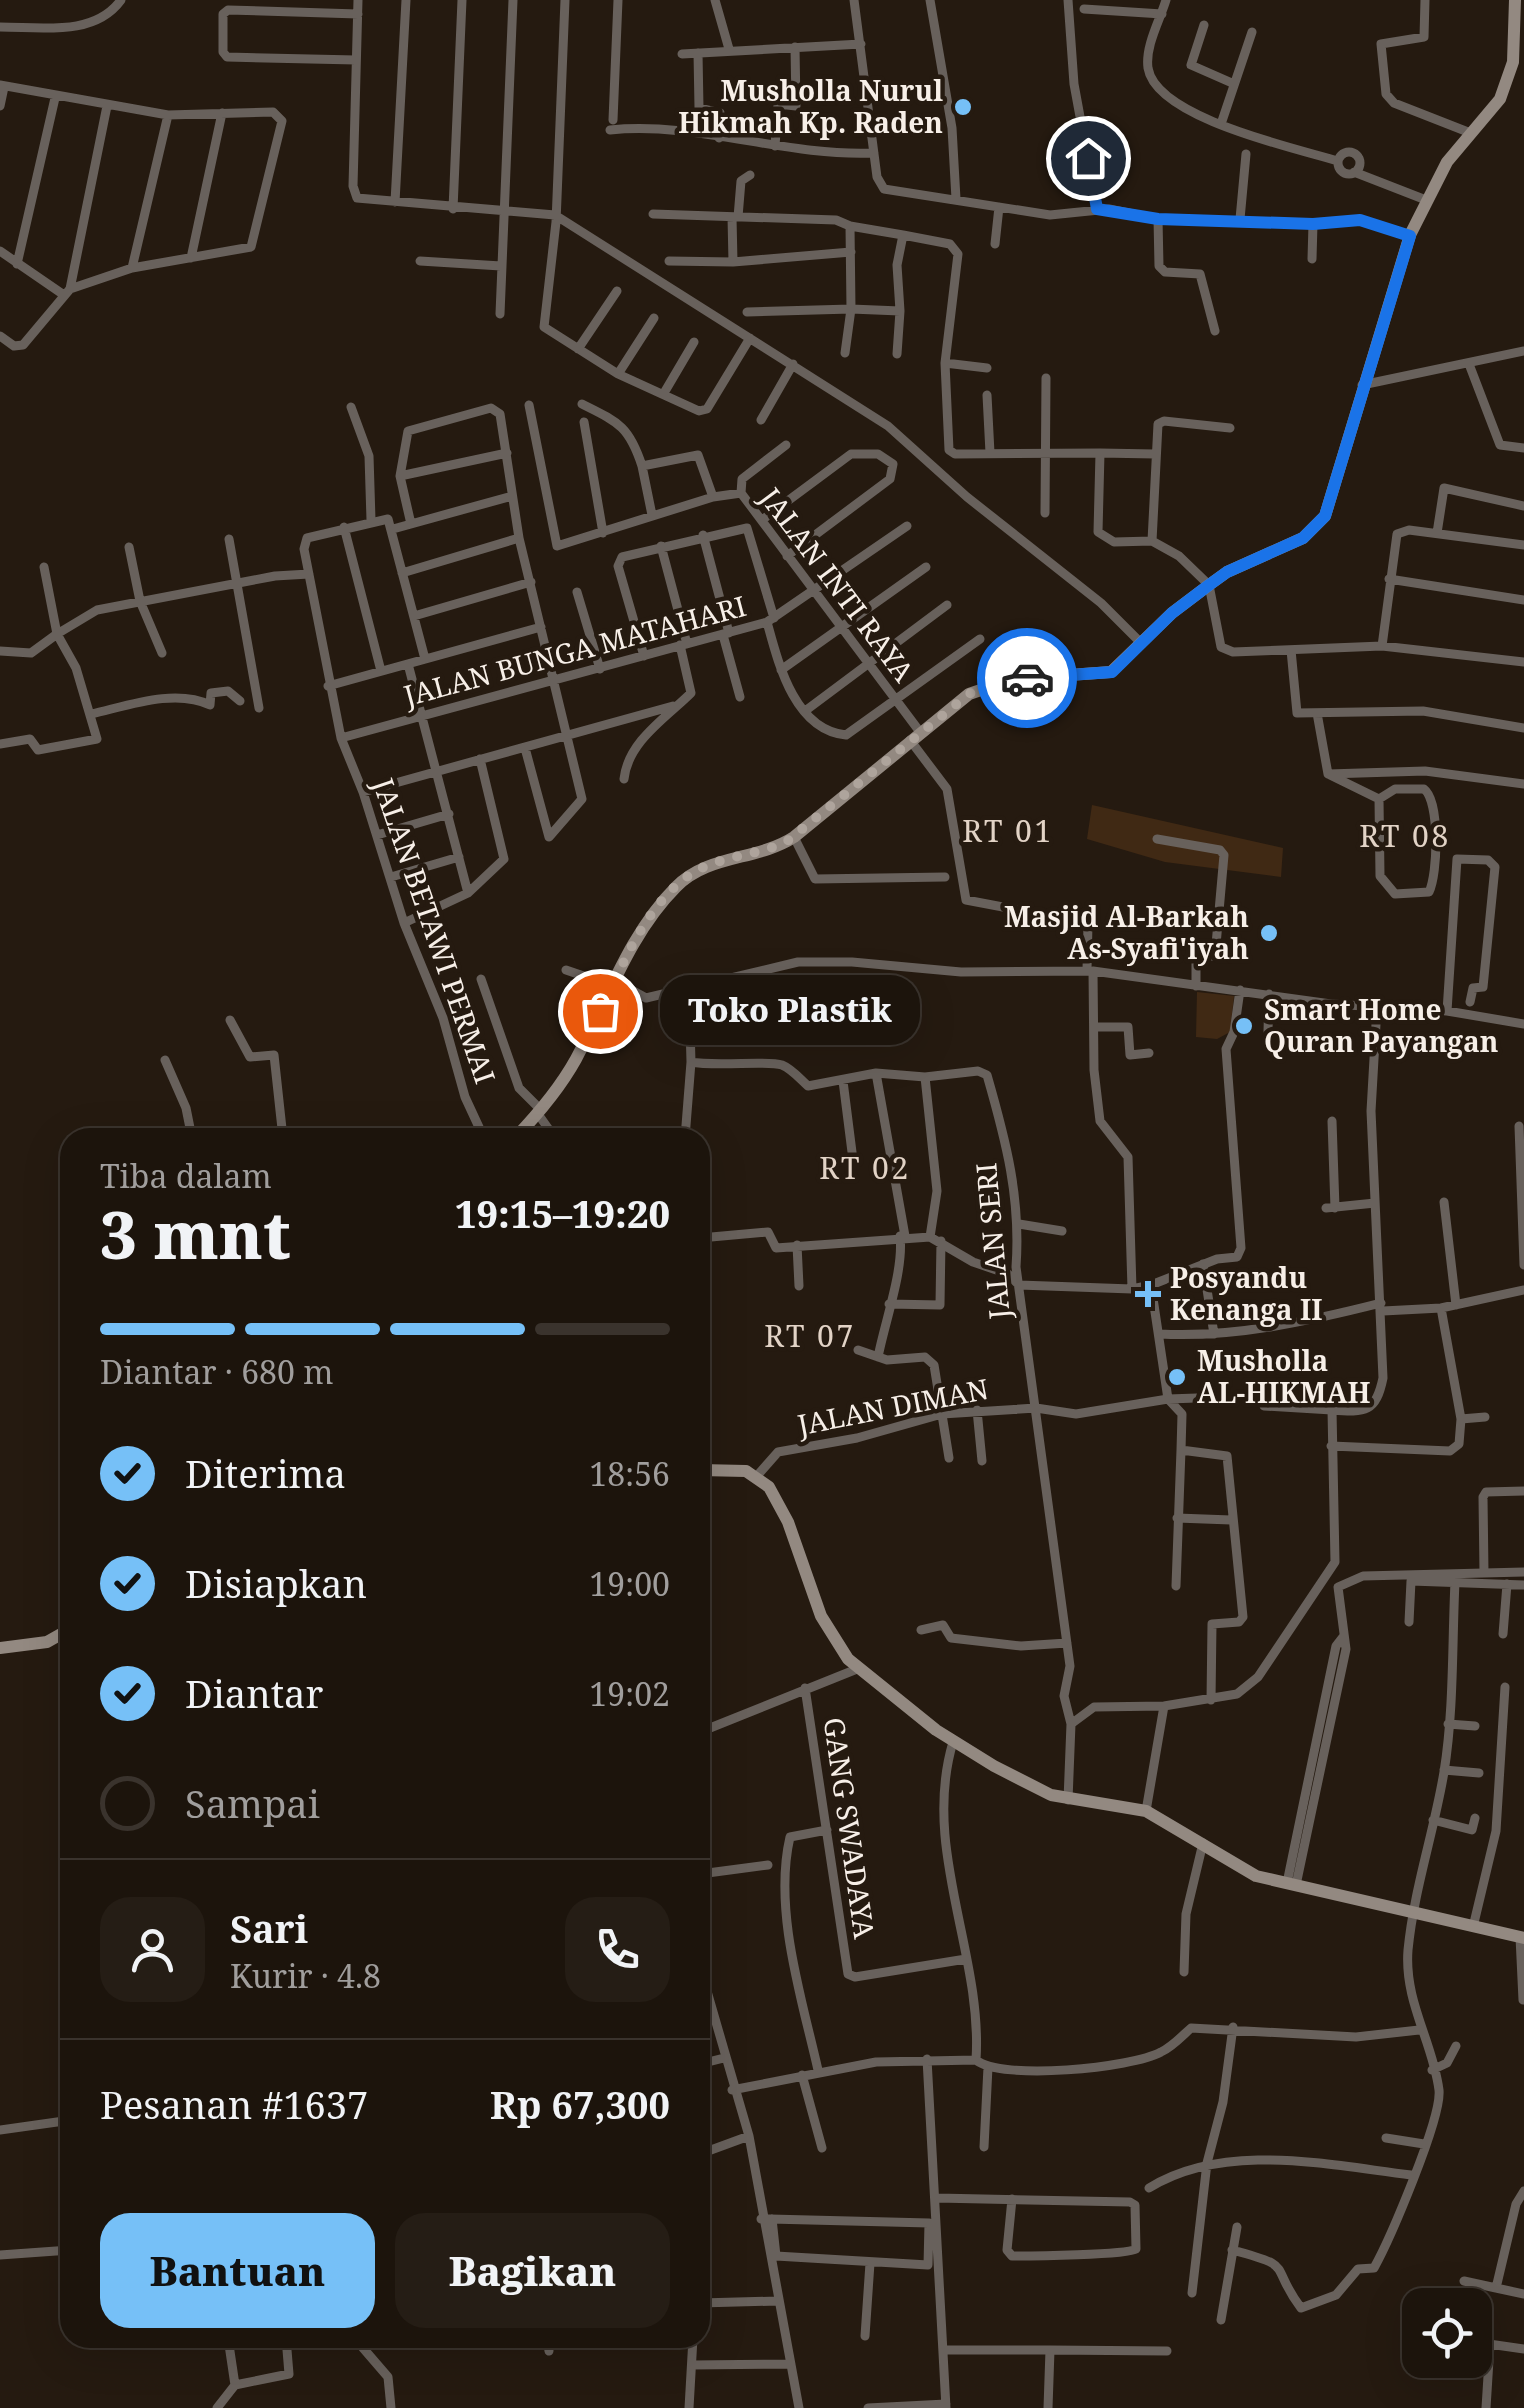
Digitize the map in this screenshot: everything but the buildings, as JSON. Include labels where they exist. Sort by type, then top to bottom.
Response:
[{"type":"street","points":[[0,27],[80,26],[100,21],[121,0]]},
{"type":"street","points":[[358,0],[353,191],[357,198],[453,208],[555,211],[900,435],[967,497],[1101,603],[1142,644]]},
{"type":"street","points":[[395,202],[406,0]]},
{"type":"street","points":[[453,208],[462,0]]},
{"type":"street","points":[[500,314],[513,0]]},
{"type":"street","points":[[566,0],[555,211],[544,327],[618,374],[699,411],[707,408],[750,338]]},
{"type":"street","points":[[618,0],[612,125],[818,153],[874,153]]},
{"type":"street","points":[[715,0],[729,49]]},
{"type":"street","points":[[854,0],[876,177],[884,189],[1050,215],[1097,209],[1158,219],[1313,224],[1360,220],[1410,236]]},
{"type":"street","points":[[930,0],[952,128],[956,199]]},
{"type":"street","points":[[1068,0],[1074,84],[1097,209]]},
{"type":"street","points":[[1166,0],[1148,54],[1156,87],[1220,124],[1338,160]]},
{"type":"street","points":[[1425,0],[1424,37],[1385,41],[1380,47],[1389,100],[1468,132]]},
{"type":"street","points":[[525,1128],[574,1062],[633,944],[676,886],[709,864],[766,851],[794,837],[915,736],[987,685],[1012,679],[1112,672],[1209,585],[1227,572],[1303,538],[1325,516],[1410,236],[1426,200],[1468,132],[1500,99],[1518,63],[1515,0]]},
{"type":"street","points":[[1084,8],[1162,14]]},
{"type":"street","points":[[356,60],[228,57],[223,52],[223,14],[228,10],[358,14]]},
{"type":"street","points":[[1204,24],[1191,65],[1232,83]]},
{"type":"street","points":[[1220,124],[1252,32]]},
{"type":"street","points":[[682,54],[861,44]]},
{"type":"street","points":[[774,146],[778,104],[796,106],[795,47]]},
{"type":"street","points":[[698,53],[699,108],[720,113],[719,138]]},
{"type":"street","points":[[0,106],[2,86],[168,115],[273,112],[282,121],[251,247],[132,268],[67,292]]},
{"type":"street","points":[[18,264],[55,98]]},
{"type":"street","points":[[0,336],[14,346],[23,345],[67,292],[108,106]]},
{"type":"street","points":[[191,258],[222,113]]},
{"type":"street","points":[[132,268],[168,115]]},
{"type":"street","points":[[1240,219],[1246,154]]},
{"type":"street","points":[[1338,160],[1342,154],[1355,154],[1359,165],[1354,172]]},
{"type":"street","points":[[1338,160],[1342,172],[1354,172],[1426,200]]},
{"type":"street","points":[[734,262],[741,180],[750,175]]},
{"type":"street","points":[[995,244],[999,207]]},
{"type":"street","points":[[654,214],[836,220],[950,244],[958,254],[945,363],[949,450],[955,454],[1154,454]]},
{"type":"street","points":[[1158,219],[1159,266],[1165,272],[1200,274],[1215,331]]},
{"type":"street","points":[[1312,260],[1313,224]]},
{"type":"street","points":[[844,354],[851,309],[850,226]]},
{"type":"street","points":[[897,354],[897,264],[903,235]]},
{"type":"street","points":[[0,252],[67,292]]},
{"type":"street","points":[[669,261],[734,262],[851,252]]},
{"type":"street","points":[[420,261],[502,266]]},
{"type":"street","points":[[578,349],[617,291]]},
{"type":"street","points":[[747,312],[900,311]]},
{"type":"street","points":[[618,374],[654,318]]},
{"type":"street","points":[[664,393],[694,342]]},
{"type":"street","points":[[1362,385],[1524,352]]},
{"type":"street","points":[[945,363],[988,368]]},
{"type":"street","points":[[761,420],[793,364]]},
{"type":"street","points":[[1469,364],[1500,445],[1524,448]]},
{"type":"street","points":[[1045,513],[1046,378]]},
{"type":"street","points":[[987,395],[990,453]]},
{"type":"street","points":[[582,404],[616,421],[632,435],[652,515]]},
{"type":"street","name":"JALAN INTI RAYA","points":[[529,406],[553,541],[565,546],[652,515],[713,497],[741,494],[896,701],[947,790],[966,900],[1088,923],[1090,970]]},
{"type":"street","points":[[350,407],[369,456],[370,520]]},
{"type":"street","points":[[411,524],[400,476],[408,431],[491,408],[500,414],[519,538],[582,804],[548,838],[525,748]]},
{"type":"street","points":[[1152,541],[1158,424],[1164,420],[1230,428]]},
{"type":"street","points":[[584,422],[602,533]]},
{"type":"street","points":[[741,494],[742,479],[786,445]]},
{"type":"street","points":[[762,520],[859,452],[878,454],[893,464],[894,474],[787,556]]},
{"type":"street","points":[[400,476],[507,453]]},
{"type":"street","points":[[1100,453],[1098,532],[1114,542],[1152,541],[1179,556],[1209,585],[1221,647],[1233,652],[1382,646],[1524,662]]},
{"type":"street","points":[[642,466],[698,455],[713,497]]},
{"type":"street","points":[[1436,533],[1444,488],[1524,506]]},
{"type":"street","points":[[392,529],[512,496]]},
{"type":"street","points":[[381,670],[344,527],[370,520],[384,518],[392,529],[424,659]]},
{"type":"street","name":"JALAN BUNGA MATAHARI","points":[[341,738],[771,620],[907,526]]},
{"type":"street","name":"JALAN BETAWI PERMAI","points":[[344,527],[310,536],[304,543],[328,686],[341,738],[364,792],[404,922],[443,1018],[464,1097],[479,1128]]},
{"type":"street","points":[[644,656],[618,562],[703,535],[749,530],[781,670],[796,705],[837,734],[846,735],[980,640]]},
{"type":"street","points":[[1382,646],[1397,534],[1436,533],[1524,545]]},
{"type":"street","points":[[703,535],[740,697]]},
{"type":"street","points":[[402,573],[519,538]]},
{"type":"street","points":[[228,539],[260,708]]},
{"type":"street","points":[[364,792],[568,737],[688,698],[692,688],[661,546]]},
{"type":"street","points":[[129,547],[140,601],[162,653]]},
{"type":"street","points":[[0,744],[30,739],[38,750],[97,740],[91,714],[58,634],[44,567]]},
{"type":"street","points":[[781,670],[926,567]]},
{"type":"street","points":[[0,651],[30,653],[97,610],[309,574]]},
{"type":"street","points":[[1388,579],[1524,600]]},
{"type":"street","points":[[414,616],[532,582]]},
{"type":"street","points":[[577,592],[600,669]]},
{"type":"street","points":[[804,711],[946,605]]},
{"type":"street","points":[[328,686],[541,627]]},
{"type":"street","points":[[1290,650],[1294,710],[1423,710],[1524,728]]},
{"type":"street","points":[[408,664],[468,893]]},
{"type":"street","points":[[91,714],[161,700],[196,698],[210,705],[210,693],[228,691],[240,700]]},
{"type":"street","points":[[624,779],[635,750],[673,706]]},
{"type":"street","points":[[1318,713],[1328,774]]},
{"type":"street","points":[[404,922],[468,893],[504,859],[480,760]]},
{"type":"street","points":[[1328,774],[1425,771],[1524,784]]},
{"type":"street","points":[[1328,774],[1380,798]]},
{"type":"street","points":[[1395,788],[1424,790],[1433,798],[1434,876],[1428,892],[1421,896],[1395,894],[1380,876],[1380,798],[1395,788]]},
{"type":"street","points":[[377,835],[449,814]]},
{"type":"street","points":[[794,837],[815,880],[945,877]]},
{"type":"street","points":[[1157,839],[1220,850],[1224,855],[1215,955],[1196,957],[1196,986]]},
{"type":"street","points":[[391,878],[459,857]]},
{"type":"street","points":[[1447,1011],[1456,860],[1488,860],[1495,867],[1483,987],[1473,988],[1470,1002]]},
{"type":"street","points":[[566,970],[614,983],[646,998],[798,962],[852,962],[961,972],[1090,970],[1331,1004],[1447,1011],[1524,1024]]},
{"type":"street","points":[[1090,970],[1100,1121],[1128,1157],[1132,1288]]},
{"type":"street","points":[[481,979],[519,1088],[549,1128]]},
{"type":"street","points":[[685,1128],[691,1062],[689,990]]},
{"type":"street","points":[[710,1237],[768,1232],[776,1248],[930,1236],[973,1262],[1008,1274],[1019,1285],[1132,1288],[1237,1256],[1241,1248],[1226,1049],[1234,1032],[1240,990]]},
{"type":"street","points":[[1268,1030],[1269,994]]},
{"type":"street","points":[[1264,1406],[1358,1411],[1377,1403],[1383,1378],[1382,1307],[1370,1084],[1376,1024],[1370,1005]]},
{"type":"street","points":[[230,1020],[250,1057],[271,1053],[276,1058],[282,1128]]},
{"type":"street","points":[[1094,1027],[1128,1027],[1130,1055],[1149,1052]]},
{"type":"street","points":[[165,1060],[186,1108],[190,1128]]},
{"type":"street","name":"JALAN SERI","points":[[691,1062],[723,1068],[786,1066],[808,1086],[876,1073],[925,1077],[978,1071],[987,1075],[1014,1167],[1019,1285],[1070,1666],[1064,1696],[1072,1724],[1068,1800]]},
{"type":"street","points":[[876,1073],[903,1260],[878,1358]]},
{"type":"street","name":"JALAN SERI","points":[[925,1077],[937,1191],[930,1236]]},
{"type":"street","points":[[843,1081],[854,1160]]},
{"type":"street","points":[[1332,1121],[1330,1208],[1375,1203]]},
{"type":"street","points":[[1519,1126],[1524,1265]]},
{"type":"street","points":[[1444,1202],[1456,1304]]},
{"type":"street","points":[[1019,1224],[1062,1231]]},
{"type":"street","points":[[889,1304],[940,1305],[942,1241]]},
{"type":"street","points":[[797,1245],[799,1286]]},
{"type":"street","points":[[1203,1264],[1214,1334]]},
{"type":"street","points":[[1151,1285],[1168,1399],[1182,1414],[1176,1586]]},
{"type":"street","points":[[1160,1334],[1214,1334],[1382,1307],[1442,1308],[1524,1290]]},
{"type":"street","points":[[1331,1446],[1450,1451],[1459,1444],[1461,1419],[1442,1308]]},
{"type":"street","points":[[858,1350],[878,1358],[925,1358],[934,1366],[949,1458]]},
{"type":"street","name":"JALAN DIMAN","points":[[756,1477],[778,1452],[857,1438],[942,1414],[1036,1408],[1076,1414],[1168,1399],[1226,1397]]},
{"type":"street","points":[[977,1410],[982,1460]]},
{"type":"street","points":[[1072,1724],[1094,1707],[1164,1706],[1237,1694],[1258,1677],[1335,1562],[1332,1410]]},
{"type":"street","points":[[1461,1419],[1485,1417]]},
{"type":"street","points":[[1181,1450],[1227,1456],[1243,1617],[1239,1622],[1212,1624],[1211,1700]]},
{"type":"street","points":[[710,1470],[746,1471],[756,1477],[780,1504],[821,1616],[857,1669],[953,1742],[1051,1795],[1146,1812],[1256,1876],[1522,1938],[1523,2000]]},
{"type":"street","points":[[1484,1573],[1483,1497],[1486,1492],[1524,1491]]},
{"type":"street","points":[[1177,1518],[1232,1520]]},
{"type":"street","points":[[1291,1884],[1343,1638],[1337,1596],[1342,1582],[1364,1576],[1524,1572]]},
{"type":"street","points":[[1408,1622],[1411,1581],[1524,1585]]},
{"type":"street","points":[[1232,2250],[1270,2260],[1281,2268],[1301,2308],[1336,2296],[1358,2269],[1374,2268],[1405,2210],[1411,2175],[1439,2098],[1410,1998],[1407,1964],[1412,1912],[1444,1770],[1455,1582]]},
{"type":"street","points":[[1502,1634],[1507,1584]]},
{"type":"street","points":[[920,1630],[943,1625],[952,1638],[1021,1646],[1067,1644]]},
{"type":"street","points":[[0,1648],[48,1642],[60,1635]]},
{"type":"street","points":[[710,1728],[857,1669]]},
{"type":"street","points":[[1474,1927],[1496,1831],[1505,1687]]},
{"type":"street","name":"GANG SWADAYA","points":[[805,1688],[850,1976],[966,1959]]},
{"type":"street","points":[[1146,1812],[1164,1706]]},
{"type":"street","points":[[1448,1724],[1476,1726]]},
{"type":"street","points":[[953,1742],[943,1786],[947,1866],[978,2027],[976,2060]]},
{"type":"street","points":[[1444,1770],[1480,1772]]},
{"type":"street","points":[[1433,1820],[1471,1835],[1475,1818]]},
{"type":"street","points":[[818,2070],[787,1904],[788,1840],[827,1830]]},
{"type":"street","points":[[1184,1972],[1186,1914],[1203,1843]]},
{"type":"street","points":[[710,1873],[768,1865]]},
{"type":"street","points":[[710,2006],[732,2090],[749,2136],[776,2301],[799,2408]]},
{"type":"street","points":[[732,2090],[818,2070],[926,2059],[976,2060],[988,2067],[1060,2071],[1142,2059],[1162,2052],[1191,2028],[1233,2027],[1356,2036],[1419,2030]]},
{"type":"street","points":[[1192,2293],[1206,2163],[1223,2102],[1233,2027]]},
{"type":"street","points":[[1432,2070],[1447,2062],[1456,2046]]},
{"type":"street","points":[[710,2062],[724,2058]]},
{"type":"street","points":[[868,2408],[946,2406],[926,2059]]},
{"type":"street","points":[[984,2147],[988,2067]]},
{"type":"street","points":[[802,2074],[822,2148]]},
{"type":"street","points":[[0,2130],[60,2122]]},
{"type":"street","points":[[710,2150],[749,2136]]},
{"type":"street","points":[[1386,2138],[1424,2144]]},
{"type":"street","points":[[1149,2188],[1206,2163],[1305,2162],[1411,2175]]},
{"type":"street","points":[[1496,2288],[1516,2204],[1524,2191]]},
{"type":"street","points":[[937,2198],[1012,2199],[1132,2203],[1136,2249],[1128,2254],[1074,2251],[1065,2256],[1012,2256],[1008,2250],[1012,2199]]},
{"type":"street","points":[[766,2222],[929,2224],[926,2268],[776,2256],[766,2222]]},
{"type":"street","points":[[1221,2320],[1237,2228]]},
{"type":"street","points":[[0,2255],[60,2251]]},
{"type":"street","points":[[865,2336],[870,2263]]},
{"type":"street","points":[[1464,2282],[1524,2294]]},
{"type":"street","points":[[710,2303],[776,2301]]},
{"type":"street","points":[[1492,2344],[1524,2348]]},
{"type":"street","points":[[229,2348],[235,2385]]},
{"type":"street","points":[[216,2408],[235,2385],[288,2374],[287,2348]]},
{"type":"street","points":[[363,2348],[388,2376],[391,2408]]},
{"type":"street","points":[[689,2408],[693,2348]]},
{"type":"street","points":[[943,2350],[1167,2350]]},
{"type":"street","points":[[1048,2408],[1050,2350]]},
{"type":"street","points":[[692,2365],[791,2364]]},
{"type":"street","points":[[1486,2408],[1488,2378]]},
{"type":"shaded area","points":[[1092,805],[1283,848],[1281,877],[1165,862],[1087,839]]},
{"type":"shaded area","points":[[1197,992],[1234,996],[1230,1032],[1217,1039],[1196,1037]]},
{"type":"way so far","points":[[600,1011],[633,944],[676,886],[709,864],[766,851],[786,842],[969,694],[987,685],[1027,678]]},
{"type":"place","name":"Musholla Nurul Hikmah Kp. Raden","points":[[963,107]]},
{"type":"place","name":"Masjid Al-Barkah As-Syafi'iyah","points":[[1269,933]]},
{"type":"place","name":"Toko Plastik","points":[[600,1011]]},
{"type":"place","name":"Smart Home Quran Payangan","points":[[1244,1026]]},
{"type":"place","name":"Posyandu Kenanga II","points":[[1148,1294]]},
{"type":"place","name":"Musholla AL-HIKMAH","points":[[1177,1377]]},
{"type":"district","name":"RT 01","points":[[1008,832]]},
{"type":"district","name":"RT 08","points":[[1405,837]]},
{"type":"district","name":"RT 02","points":[[865,1169]]},
{"type":"district","name":"RT 07","points":[[810,1337]]},
{"type":"route","points":[[1027,678],[1099,676],[1112,672],[1126,663],[1172,613],[1209,585],[1227,572],[1303,538],[1325,516],[1410,236],[1360,220],[1313,224],[1257,219],[1158,219],[1097,209],[1088,158]]}]
